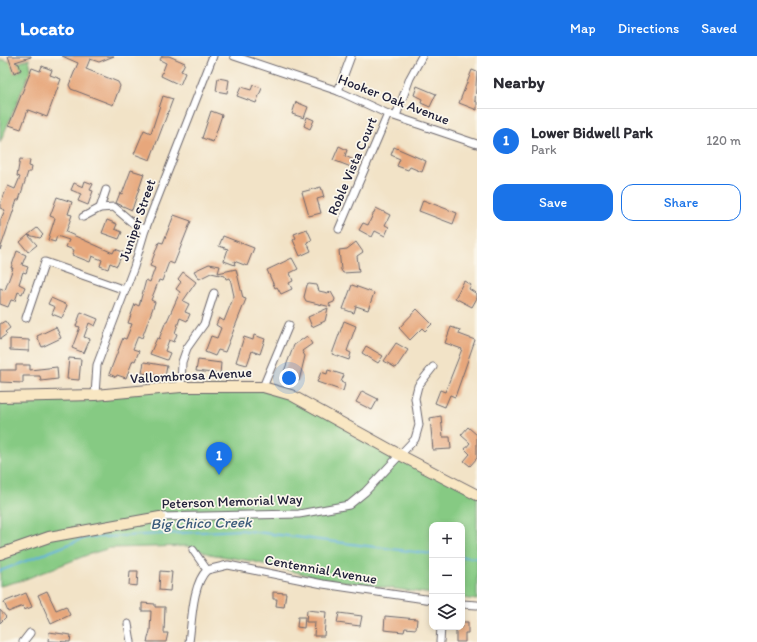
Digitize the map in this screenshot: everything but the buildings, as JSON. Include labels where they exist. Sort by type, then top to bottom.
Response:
[{"type":"street","name":"Juniper Street","points":[[95,395],[97,365],[134,267],[145,230],[213,56]]},
{"type":"street","name":"Hooker Oak Avenue","points":[[234,56],[338,91],[388,114],[477,144]]},
{"type":"street","points":[[338,91],[351,56]]},
{"type":"street","points":[[396,116],[410,78],[422,56]]},
{"type":"street","name":"Roble Vista Court","points":[[339,229],[388,114]]},
{"type":"street","points":[[100,208],[106,190]]},
{"type":"street","points":[[83,217],[100,208],[114,207],[135,225],[145,230]]},
{"type":"street","points":[[26,318],[45,262],[125,290]]},
{"type":"street","points":[[181,387],[182,362],[184,355],[187,348],[204,324],[214,293]]},
{"type":"street","points":[[263,387],[289,325]]},
{"type":"street","name":"Peterson Memorial Way","points":[[0,554],[49,537],[160,517],[299,514],[349,505],[365,492],[415,439],[419,425],[415,398],[418,386],[433,367]]},
{"type":"street","name":"Vallombrosa Avenue","points":[[0,397],[95,395],[181,387],[263,387],[291,395],[400,455],[477,495]]},
{"type":"street","points":[[189,642],[197,585],[202,574],[207,570],[193,550]]},
{"type":"street","name":"Centennial Avenue","points":[[207,570],[217,566],[228,565],[323,584],[429,600]]},
{"type":"street","points":[[465,604],[477,605]]},
{"type":"street","points":[[128,624],[131,642]]},
{"type":"street","points":[[440,642],[441,630]]},
{"type":"street","points":[[23,642],[30,633]]},
{"type":"green space","points":[[0,59],[11,62],[14,73],[22,70],[17,63],[29,59],[31,69],[0,143]]},
{"type":"green space","points":[[237,386],[291,395],[477,495],[477,600],[465,598],[465,522],[429,522],[429,594],[324,579],[251,561],[209,554],[188,546],[110,548],[87,555],[23,580],[0,586],[0,397]]},
{"type":"waterway","name":"Big Chico Creek","points":[[0,571],[85,538],[240,530],[429,554]]},
{"type":"waterway","name":"Big Chico Creek","points":[[465,557],[477,558]]},
{"type":"place","name":"Lower Bidwell Park","points":[[219,475]]}]
